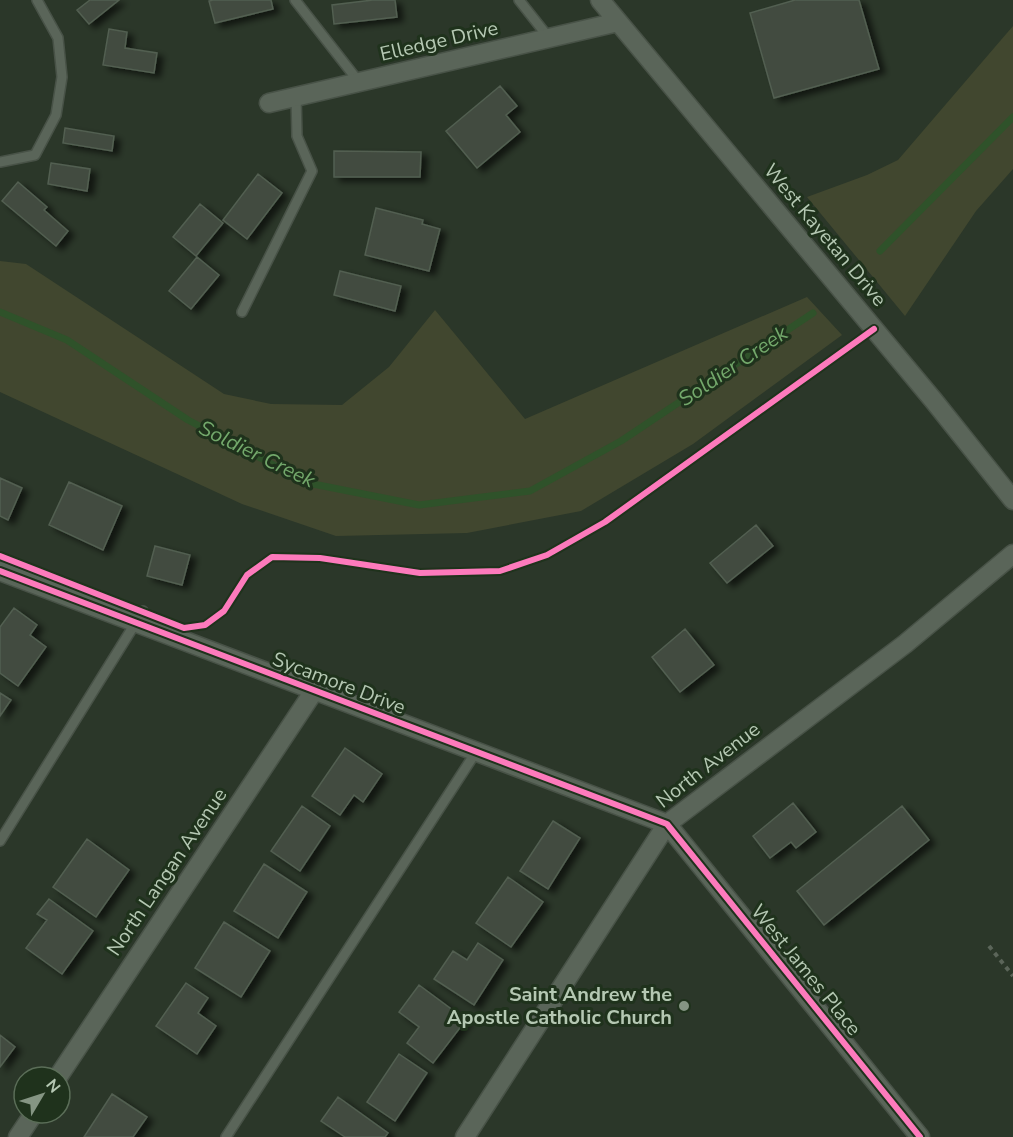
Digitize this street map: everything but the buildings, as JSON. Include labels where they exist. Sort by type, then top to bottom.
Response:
[{"type":"street","name":"West Kayetan Drive","points":[[600,0],[934,401],[1013,500]]},
{"type":"street","name":"Elledge Drive","points":[[269,103],[618,22]]},
{"type":"street","name":"North Avenue","points":[[465,1137],[667,824],[905,644],[1013,554]]},
{"type":"street","name":"Sycamore Drive","points":[[0,572],[139,617],[314,691],[667,824]]},
{"type":"street","name":"North Langan Avenue","points":[[66,1065],[314,691]]},
{"type":"street","name":"West James Place","points":[[667,824],[920,1137]]},
{"type":"lane","points":[[0,162],[35,155],[56,115],[62,77],[58,38],[37,0]]},
{"type":"lane","points":[[295,0],[359,82]]},
{"type":"lane","points":[[519,0],[549,38]]},
{"type":"lane","points":[[242,312],[312,171],[297,136],[296,96]]},
{"type":"lane","points":[[0,841],[139,617]]},
{"type":"lane","points":[[226,1137],[476,752]]},
{"type":"path","points":[[989,946],[1013,976]]},
{"type":"green space","points":[[1013,26],[1013,169],[976,211],[905,316],[807,197],[867,175],[898,160]]},
{"type":"green space","points":[[0,261],[26,264],[224,394],[271,404],[342,405],[389,367],[435,310],[525,419],[807,297],[842,335],[693,444],[581,511],[467,533],[336,536],[242,504],[0,392]]},
{"type":"waterway","name":"Soldier Creek","points":[[880,251],[1013,117]]},
{"type":"waterway","name":"Soldier Creek","points":[[0,312],[67,340],[188,420],[308,483],[419,505],[530,491],[621,441],[813,313]]},
{"type":"cycle path","points":[[0,556],[184,628],[205,625],[224,611],[247,575],[272,557],[320,558],[420,573],[500,571],[547,555],[605,522],[874,329]]},
{"type":"cycle path","points":[[0,571],[667,824],[920,1137]]},
{"type":"place","name":"Saint Andrew the Apostle Catholic Church","points":[[684,1006]]}]
